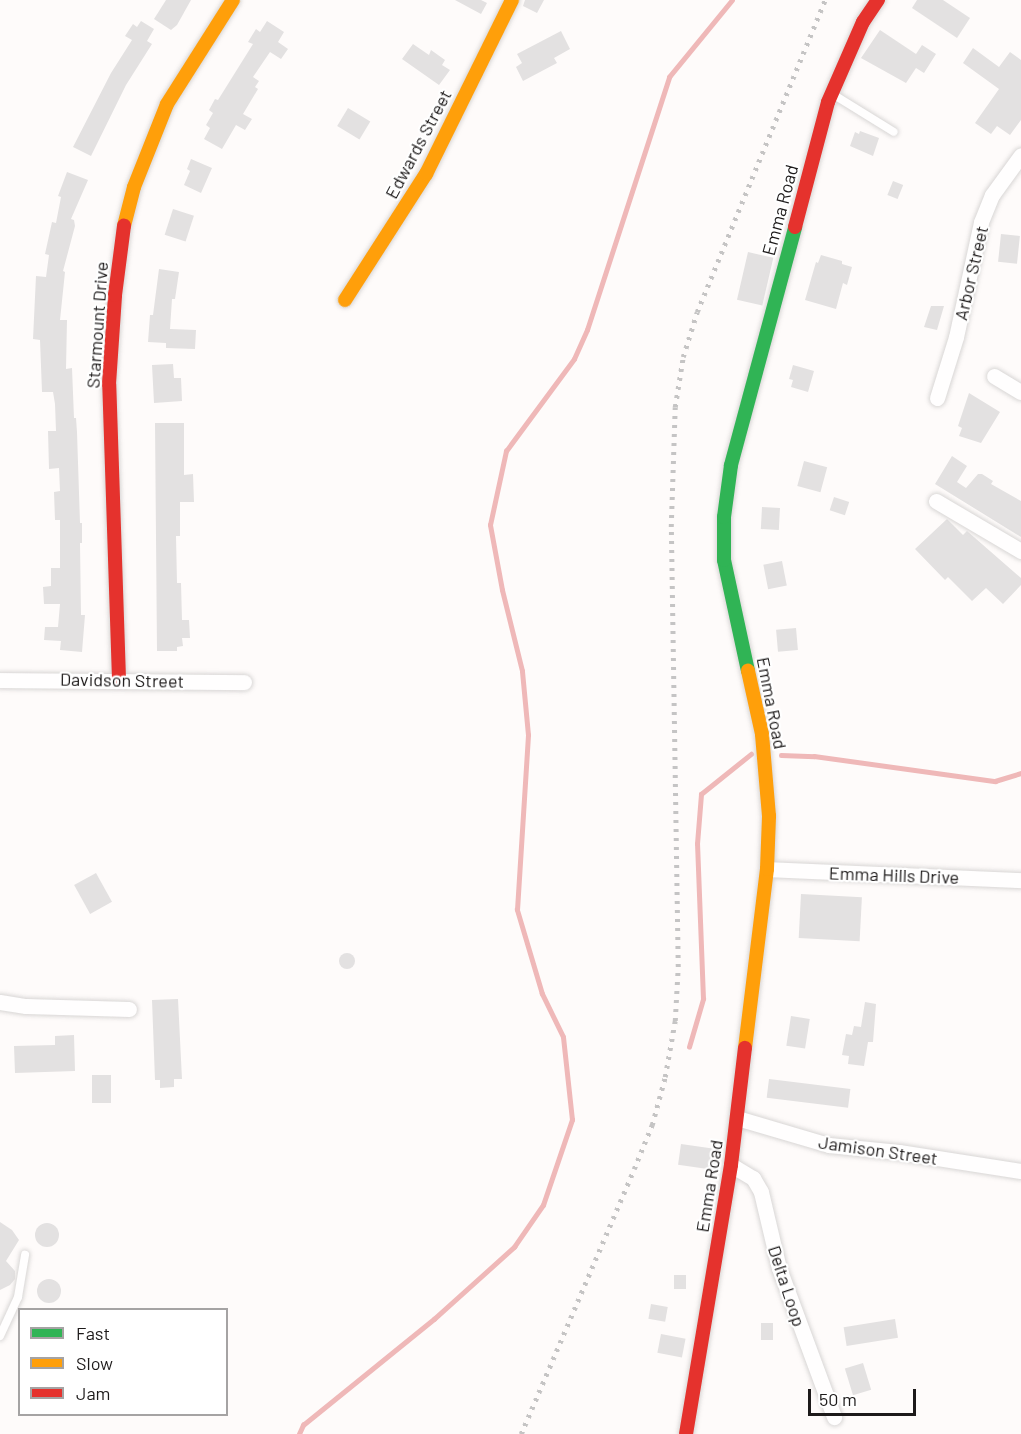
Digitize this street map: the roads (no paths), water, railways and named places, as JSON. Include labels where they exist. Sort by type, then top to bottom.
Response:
[{"type":"street","name":"Starmount Drive","points":[[119,679],[110,384],[115,295],[123,235],[134,187],[167,104],[233,0]]},
{"type":"street","name":"Edwards Street","points":[[345,300],[426,174],[512,0]]},
{"type":"street","name":"Emma Road","points":[[686,1434],[731,1165],[767,869],[769,816],[762,734],[724,560],[724,517],[731,465],[831,93],[863,22],[878,0]]},
{"type":"street","name":"Arbor Street","points":[[937,398],[956,337],[981,222],[992,195],[1021,155]]},
{"type":"street","points":[[994,376],[1021,392]]},
{"type":"street","points":[[936,501],[1021,551]]},
{"type":"street","name":"Davidson Street","points":[[0,680],[119,679],[244,682]]},
{"type":"street","name":"Emma Hills Drive","points":[[767,869],[1021,880]]},
{"type":"street","points":[[0,1002],[26,1006],[129,1010]]},
{"type":"street","name":"Jamison Street","points":[[737,1118],[829,1145],[899,1152],[1021,1171]]},
{"type":"street","name":"Delta Loop","points":[[731,1165],[753,1178],[761,1192],[779,1268],[834,1417]]},
{"type":"lane","points":[[831,93],[894,132]]},
{"type":"lane","points":[[0,1336],[18,1296],[25,1255]]},
{"type":"waterway","points":[[299,1434],[303,1425],[434,1319],[514,1247],[543,1205],[572,1120],[563,1037],[542,994],[517,910],[528,735],[522,671],[502,590],[490,525],[506,451],[574,359],[587,330],[669,77],[732,0]]},
{"type":"waterway","points":[[689,1047],[703,999],[697,844],[701,794],[751,754]]},
{"type":"waterway","points":[[781,755],[814,756],[995,781],[1021,773]]},
{"type":"railway","points":[[521,1434],[652,1125],[665,1077],[675,1021],[678,967],[671,527],[675,407],[683,357],[697,312],[825,0]]}]
